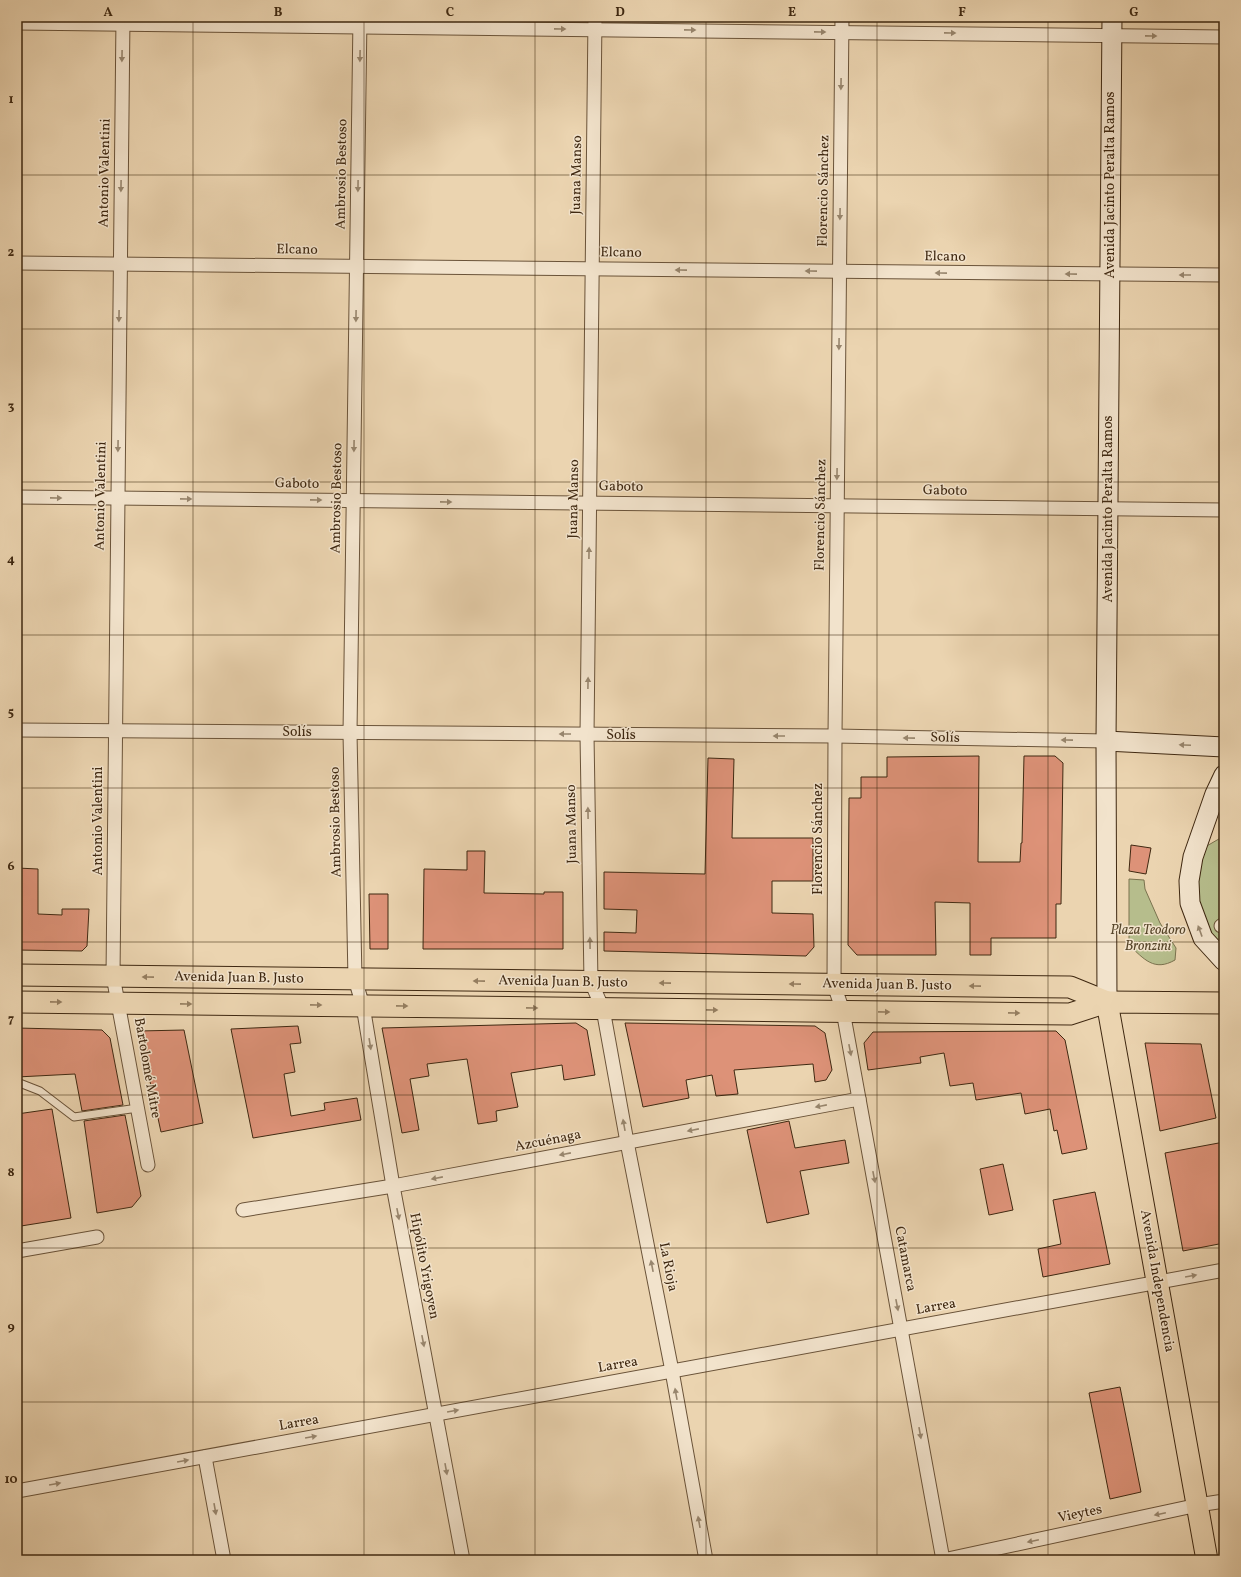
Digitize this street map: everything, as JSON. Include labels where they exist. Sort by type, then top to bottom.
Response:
[{"type":"main road","name":"Avenida Jacinto Peralta Ramos","points":[[1107,1002],[1106,741],[1112,26]]},
{"type":"main road","name":"Solís","points":[[1106,741],[1224,747]]},
{"type":"main road","points":[[1224,775],[1220,797],[1193,858],[1189,881],[1190,903],[1203,938],[1224,961]]},
{"type":"main road","name":"Avenida Juan B. Justo","points":[[17,975],[1070,987],[1107,1002]]},
{"type":"main road","name":"Avenida Juan B. Justo","points":[[17,1002],[1070,1014],[1107,1002],[1224,1003]]},
{"type":"main road","name":"Avenida Independencia","points":[[1107,1002],[1207,1560]]},
{"type":"street","name":"Florencio Sánchez","points":[[842,17],[834,985],[843,1011]]},
{"type":"street","points":[[17,23],[123,21],[595,23],[842,32],[1112,26],[1224,37]]},
{"type":"street","name":"Antonio Valentini","points":[[113,976],[114,731],[123,21]]},
{"type":"street","name":"Ambrosio Bestoso","points":[[355,979],[350,733],[360,22]]},
{"type":"street","name":"Juana Manso","points":[[590,982],[587,734],[595,23]]},
{"type":"street","name":"Elcano","points":[[17,263],[1224,275]]},
{"type":"street","name":"Gaboto","points":[[17,497],[1224,510]]},
{"type":"street","name":"Solís","points":[[17,730],[835,736],[1106,741]]},
{"type":"street","name":"Bartolomé Mitre","points":[[113,976],[148,1166]]},
{"type":"street","name":"Hipólito Yrigoyen","points":[[355,979],[363,1006],[393,1186],[462,1560]]},
{"type":"street","name":"La Rioja","points":[[590,982],[603,1008],[627,1142],[672,1371],[706,1560]]},
{"type":"street","name":"Catamarca","points":[[843,1011],[943,1560]]},
{"type":"street","name":"Azcuénaga","points":[[243,1210],[393,1186],[859,1099]]},
{"type":"street","points":[[17,1251],[96,1237]]},
{"type":"street","name":"Larrea","points":[[17,1491],[1224,1270]]},
{"type":"street","points":[[205,1457],[224,1560]]},
{"type":"street","name":"Vieytes","points":[[943,1560],[1198,1505],[1224,1501]]},
{"type":"lane","points":[[17,1082],[40,1091],[74,1117],[138,1108]]},
{"type":"green space","points":[[1224,836],[1224,953],[1203,929],[1195,895],[1198,864],[1205,847]]},
{"type":"green space","name":"Plaza Teodoro Bronzini","points":[[1129,879],[1144,880],[1145,889],[1160,923],[1176,948],[1175,960],[1161,965],[1155,964],[1145,959],[1129,945]]},
{"type":"building","points":[[979,756],[978,862],[1020,862],[1022,843],[1024,756],[1055,756],[1063,763],[1061,904],[1056,904],[1056,938],[991,938],[991,955],[970,955],[970,903],[935,902],[936,955],[857,955],[848,945],[849,798],[861,798],[861,777],[887,777],[887,757]]},
{"type":"building","points":[[708,758],[734,759],[732,838],[813,838],[813,881],[772,881],[772,913],[813,914],[814,947],[806,956],[604,951],[604,932],[636,933],[637,910],[604,909],[604,872],[705,874]]},
{"type":"building","points":[[1131,845],[1151,848],[1146,874],[1129,871]]},
{"type":"building","points":[[467,851],[485,851],[484,893],[544,894],[544,892],[563,892],[563,949],[423,949],[424,869],[467,870]]},
{"type":"building","points":[[17,868],[38,869],[38,914],[62,915],[62,909],[89,909],[87,946],[82,951],[17,950]]},
{"type":"building","points":[[369,894],[388,894],[388,949],[370,949]]},
{"type":"building","points":[[576,1023],[587,1030],[595,1075],[564,1080],[562,1065],[511,1073],[518,1107],[496,1111],[497,1121],[478,1124],[467,1059],[427,1064],[429,1076],[410,1079],[419,1130],[402,1133],[382,1028]]},
{"type":"building","points":[[625,1023],[815,1026],[825,1033],[832,1070],[826,1080],[815,1082],[813,1064],[734,1070],[738,1094],[716,1096],[712,1075],[686,1080],[689,1098],[643,1107]]},
{"type":"building","points":[[298,1026],[301,1043],[290,1044],[295,1072],[284,1074],[291,1116],[325,1110],[324,1103],[357,1098],[361,1120],[253,1138],[231,1029]]},
{"type":"building","points":[[17,1028],[102,1030],[110,1038],[123,1105],[82,1111],[75,1074],[17,1077]]},
{"type":"building","points":[[184,1030],[203,1123],[161,1132],[139,1031]]},
{"type":"building","points":[[1056,1031],[1065,1040],[1087,1149],[1062,1154],[1057,1130],[1054,1131],[1050,1109],[1025,1114],[1021,1093],[976,1100],[973,1083],[950,1086],[944,1053],[920,1057],[921,1063],[868,1070],[864,1043],[873,1032]]},
{"type":"building","points":[[1145,1043],[1201,1044],[1216,1118],[1160,1131]]},
{"type":"building","points":[[52,1109],[71,1218],[21,1226],[17,1203],[17,1114]]},
{"type":"building","points":[[125,1115],[141,1196],[132,1207],[97,1213],[84,1121]]},
{"type":"building","points":[[789,1121],[795,1148],[845,1140],[849,1163],[800,1171],[809,1214],[767,1223],[747,1130]]},
{"type":"building","points":[[1224,1142],[1224,1243],[1183,1251],[1165,1153]]},
{"type":"building","points":[[1003,1164],[1013,1210],[989,1215],[980,1169]]},
{"type":"building","points":[[1095,1192],[1110,1264],[1043,1277],[1038,1249],[1061,1244],[1053,1200]]},
{"type":"building","points":[[1120,1387],[1141,1492],[1110,1499],[1089,1393]]}]
